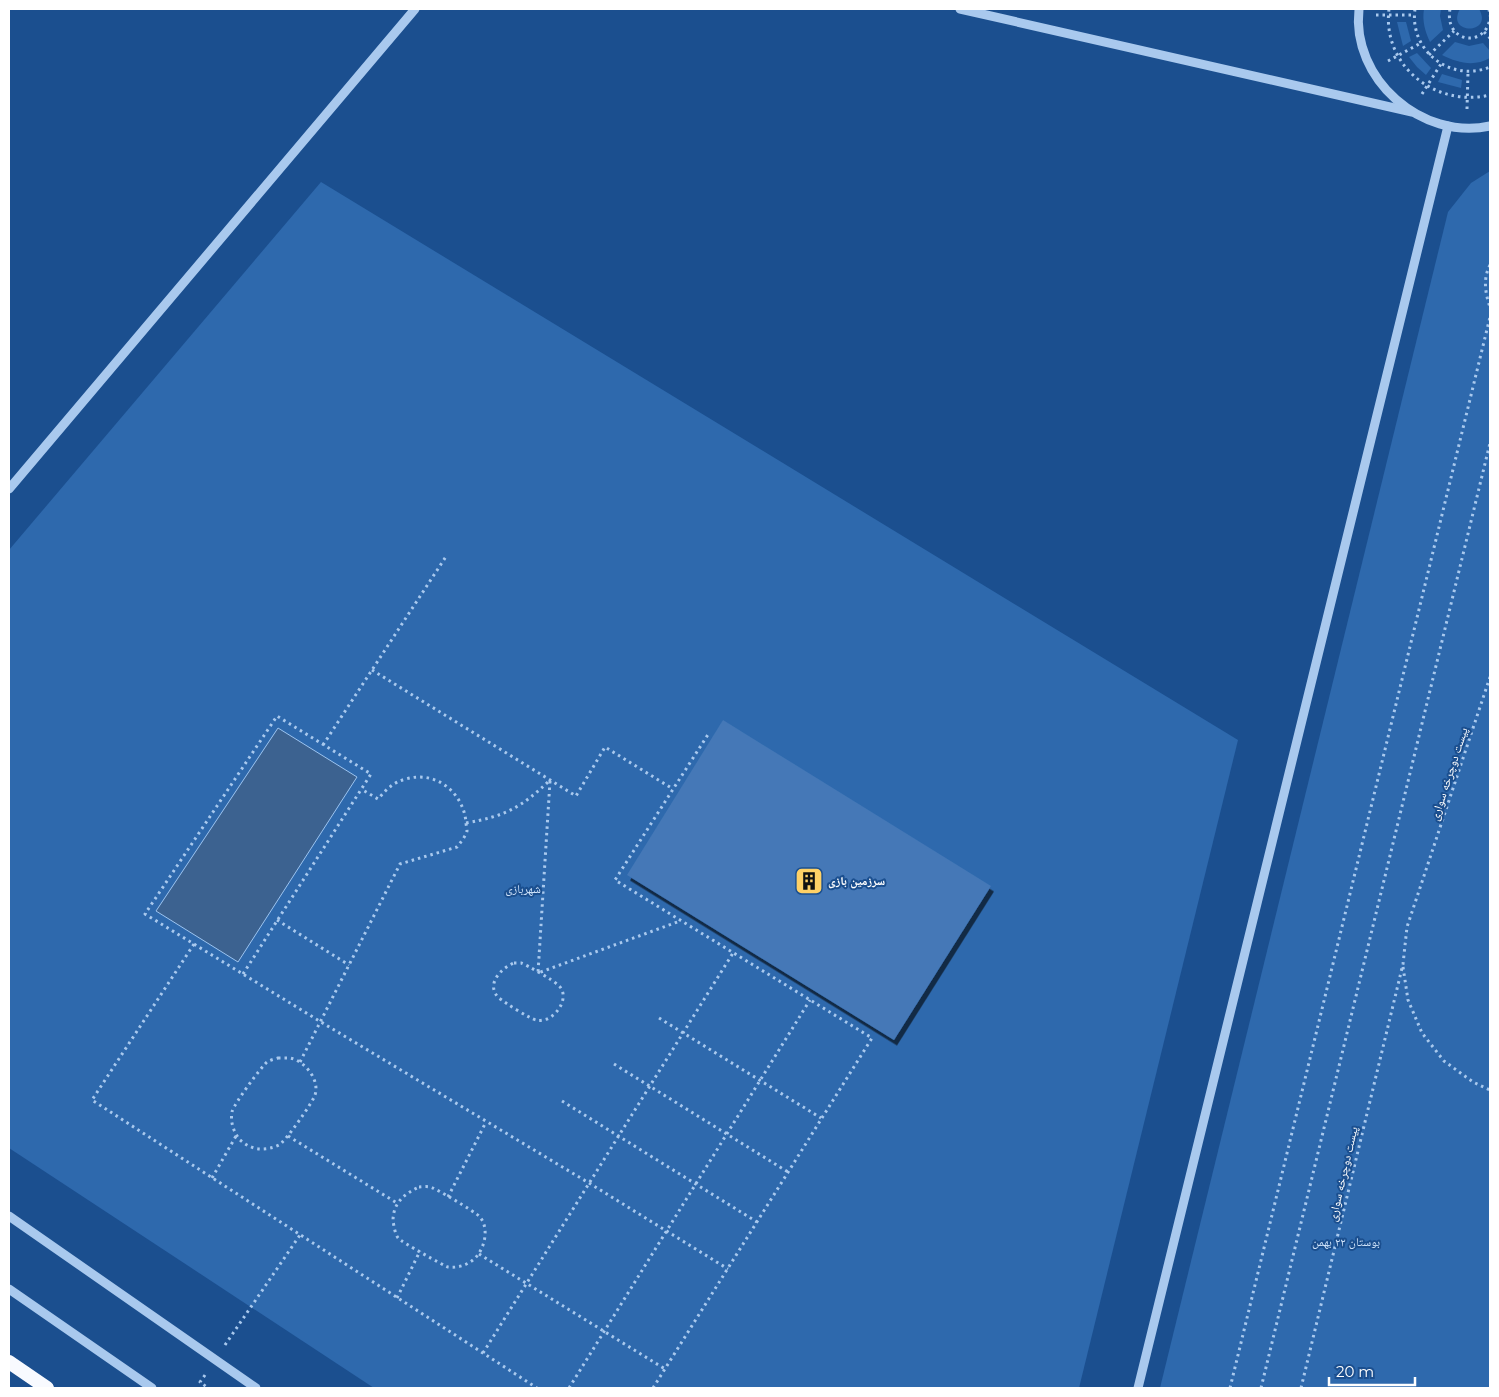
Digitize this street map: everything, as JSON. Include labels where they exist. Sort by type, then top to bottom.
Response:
[{"type":"highway","points":[[9,1362],[47,1388]]},
{"type":"street","points":[[9,488],[415,9]]},
{"type":"street","points":[[960,9],[1412,112],[1448,126],[1467,128],[1490,126]]},
{"type":"street","points":[[1359,11],[1360,33],[1364,52],[1372,70],[1389,93],[1412,112]]},
{"type":"street","points":[[1138,1388],[1448,126]]},
{"type":"street","points":[[9,1216],[256,1388]]},
{"type":"street","points":[[9,1289],[152,1388]]},
{"type":"path","points":[[1389,9],[1389,29],[1392,42],[1398,56],[1411,73],[1427,86],[1453,96],[1468,98],[1490,95]]},
{"type":"path","points":[[1415,9],[1416,30],[1421,43],[1429,55],[1441,64],[1454,70],[1468,72],[1490,68]]},
{"type":"path","points":[[1450,9],[1450,24],[1454,31],[1461,36],[1469,38],[1484,32],[1489,25],[1489,9]]},
{"type":"path","points":[[1359,11],[1388,15],[1414,15]]},
{"type":"path","points":[[1429,55],[1454,31]]},
{"type":"path","points":[[1484,32],[1490,38]]},
{"type":"path","points":[[1372,70],[1421,43]]},
{"type":"path","points":[[1412,112],[1441,64]]},
{"type":"path","points":[[1467,128],[1468,72]]},
{"type":"path","points":[[1490,265],[1486,282],[1486,296],[1490,307]]},
{"type":"path","points":[[1230,1388],[1490,317]]},
{"type":"path","points":[[1261,1388],[1490,444]]},
{"type":"path","points":[[324,745],[447,555]]},
{"type":"path","points":[[372,670],[576,796],[605,747],[673,789]]},
{"type":"path","name":"پیست دوچرخه سواری","points":[[1301,1388],[1402,964],[1407,927],[1490,677]]},
{"type":"path","points":[[243,974],[371,774],[277,716],[146,914],[194,944],[321,1022],[728,1269]]},
{"type":"path","points":[[653,1388],[872,1038],[615,880],[709,733]]},
{"type":"path","points":[[300,1062],[400,864],[457,848],[467,832],[466,813],[457,796],[443,783],[425,777],[406,779],[389,787],[378,800],[361,789]]},
{"type":"path","points":[[466,823],[490,818],[512,810],[533,797],[550,780]]},
{"type":"path","points":[[538,973],[550,780]]},
{"type":"path","points":[[277,920],[349,965]]},
{"type":"path","points":[[538,973],[681,920]]},
{"type":"path","points":[[194,944],[92,1100],[537,1388]]},
{"type":"path","points":[[483,1353],[733,953]]},
{"type":"path","points":[[522,963],[538,973],[559,986],[562,994],[562,1003],[558,1011],[552,1017],[543,1020],[534,1020],[498,997],[494,989],[495,980],[505,966],[522,963]]},
{"type":"path","name":"پیست دوچرخه سواری","points":[[1402,964],[1408,1000],[1422,1032],[1444,1061],[1473,1082],[1490,1090]]},
{"type":"path","points":[[568,1388],[810,1000]]},
{"type":"path","points":[[659,1018],[821,1118]]},
{"type":"path","points":[[278,1058],[290,1058],[300,1062],[310,1072],[315,1083],[315,1095],[288,1136],[280,1145],[268,1149],[256,1149],[245,1144],[236,1136],[232,1124],[232,1112],[235,1104],[266,1062],[278,1058]]},
{"type":"path","points":[[614,1064],[788,1172]]},
{"type":"path","points":[[562,1101],[757,1222]]},
{"type":"path","points":[[448,1197],[486,1122]]},
{"type":"path","points":[[212,1178],[236,1136]]},
{"type":"path","points":[[288,1136],[397,1203]]},
{"type":"path","points":[[418,1187],[432,1187],[448,1197],[479,1216],[485,1227],[485,1240],[479,1254],[472,1262],[459,1267],[446,1267],[398,1238],[394,1227],[393,1214],[397,1203],[407,1192],[418,1187]]},
{"type":"path","points":[[208,1388],[200,1382],[300,1235]]},
{"type":"path","points":[[397,1298],[420,1251]]},
{"type":"path","points":[[479,1254],[665,1369]]},
{"type":"green space","points":[[1424,9],[1441,9],[1440,16],[1443,30],[1430,42],[1424,26]]},
{"type":"green space","points":[[1460,9],[1479,9],[1482,18],[1480,24],[1470,28],[1459,24],[1457,18]]},
{"type":"green space","points":[[1397,22],[1406,22],[1411,41],[1403,46]]},
{"type":"green space","points":[[1455,42],[1469,46],[1483,43],[1490,51],[1490,58],[1484,61],[1466,63],[1442,55]]},
{"type":"green space","points":[[1417,53],[1431,68],[1426,75],[1409,57]]},
{"type":"green space","points":[[1442,74],[1462,80],[1461,88],[1438,82]]},
{"type":"green space","name":"بوستان ۲۲ بهمن","points":[[1490,171],[1490,1388],[1160,1388],[1448,212],[1471,183]]},
{"type":"green space","name":"شهربازی","points":[[321,182],[1238,740],[1079,1388],[374,1388],[9,1148],[9,550]]},
{"type":"shaded area","points":[[278,728],[357,777],[238,962],[156,911]]},
{"type":"building","name":"سرزمین بازی","points":[[723,720],[991,886],[894,1040],[627,875]]},
{"type":"place","name":"سرزمین بازی","points":[[809,881]]}]
